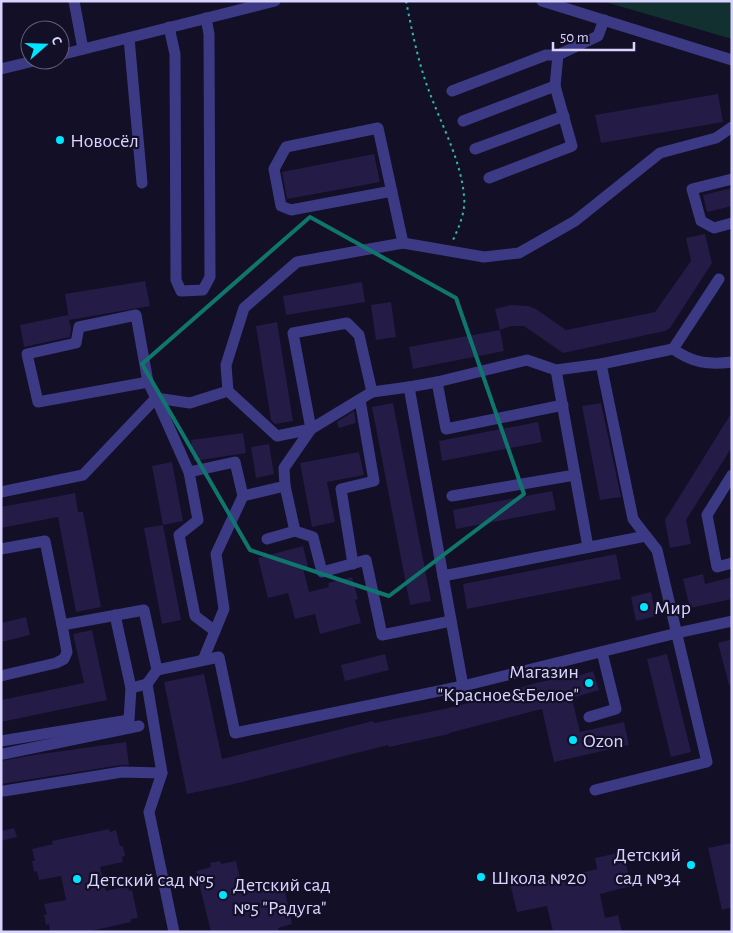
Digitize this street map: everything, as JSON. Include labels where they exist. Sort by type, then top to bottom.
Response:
[{"type":"street","points":[[74,1],[83,49]]},
{"type":"street","points":[[70,52],[275,1]]},
{"type":"street","points":[[542,1],[732,60]]},
{"type":"street","points":[[169,27],[175,54],[176,280],[181,291],[203,290],[210,277],[209,34],[206,18]]},
{"type":"street","points":[[452,91],[546,55],[558,55],[598,36],[604,20]]},
{"type":"street","points":[[129,38],[142,183]]},
{"type":"street","points":[[488,178],[572,146],[555,86],[558,55]]},
{"type":"street","points":[[1,69],[20,64]]},
{"type":"street","points":[[463,121],[555,86]]},
{"type":"street","points":[[475,149],[564,116]]},
{"type":"street","points":[[720,278],[673,349],[601,364],[556,370],[527,360],[437,382],[372,392],[311,429],[278,436],[228,391],[226,365],[244,308],[297,262],[403,243],[484,258],[519,253],[575,221],[660,153],[716,138],[732,127]]},
{"type":"street","points":[[392,191],[291,210],[281,206],[274,169],[286,147],[378,128],[392,191],[403,243]]},
{"type":"street","points":[[732,179],[692,189],[701,221],[714,228],[732,223]]},
{"type":"street","points":[[148,382],[38,402],[27,354],[76,343],[79,327],[136,315],[148,382],[189,472],[198,520],[179,535],[195,616],[215,631]]},
{"type":"street","points":[[295,531],[285,486],[284,468],[311,429],[293,333],[347,323],[359,335],[372,392]]},
{"type":"street","points":[[673,349],[685,358],[697,362],[732,362]]},
{"type":"street","points":[[595,790],[707,762],[657,550],[633,519],[601,364]]},
{"type":"street","points":[[556,370],[588,547]]},
{"type":"street","points":[[437,382],[446,429],[563,405]]},
{"type":"street","points":[[409,387],[463,686]]},
{"type":"street","points":[[156,398],[190,403],[228,391]]},
{"type":"street","points":[[1,492],[83,475],[156,398]]},
{"type":"street","points":[[354,564],[341,489],[374,481],[360,400]]},
{"type":"street","points":[[189,472],[235,462],[242,496],[216,554],[224,609],[203,660]]},
{"type":"street","points":[[452,496],[575,475]]},
{"type":"street","points":[[732,475],[708,515],[717,567],[732,564]]},
{"type":"street","points":[[242,496],[285,486]]},
{"type":"street","points":[[267,539],[295,531],[313,537],[322,572],[366,560],[382,635],[451,621]]},
{"type":"street","points":[[443,576],[646,536]]},
{"type":"street","points":[[1,549],[46,541],[67,652],[64,659],[56,663],[1,676]]},
{"type":"street","points":[[62,625],[144,610],[157,670]]},
{"type":"street","points":[[115,615],[131,688],[134,723]]},
{"type":"street","points":[[131,688],[147,684],[157,670],[219,656],[235,733],[463,686],[732,622]]},
{"type":"street","points":[[588,716],[616,709],[602,652]]},
{"type":"street","points":[[147,684],[162,773],[149,812],[174,932]]},
{"type":"street","points":[[3,754],[134,723]]},
{"type":"street","points":[[1,741],[134,723],[156,737]]},
{"type":"street","points":[[4,791],[122,772],[162,773]]},
{"type":"path","points":[[406,1],[412,34],[428,88],[461,173],[465,198],[460,222],[449,251]]},
{"type":"highlighted area","points":[[310,217],[456,298],[524,494],[389,596],[250,550],[142,364]]},
{"type":"green space","points":[[602,1],[732,1],[732,39]]},
{"type":"building","points":[[718,94],[723,122],[601,143],[595,115]]},
{"type":"building","points":[[374,154],[380,182],[287,199],[282,172]]},
{"type":"building","points":[[732,188],[732,206],[707,212],[703,195]]},
{"type":"building","points":[[705,234],[712,263],[670,328],[665,331],[563,353],[524,326],[511,326],[500,330],[495,309],[511,305],[528,306],[536,309],[566,330],[655,312],[691,261],[686,238]]},
{"type":"building","points":[[145,281],[150,306],[69,320],[71,328],[70,337],[24,347],[20,325],[68,315],[69,319],[65,294]]},
{"type":"building","points":[[362,282],[365,302],[286,315],[283,296]]},
{"type":"building","points":[[391,302],[396,337],[376,340],[371,305]]},
{"type":"building","points":[[277,322],[293,421],[275,424],[271,420],[256,326]]},
{"type":"building","points":[[500,330],[504,351],[413,369],[409,347]]},
{"type":"building","points":[[393,403],[431,601],[410,605],[372,407]]},
{"type":"building","points":[[601,403],[621,497],[600,500],[582,406]]},
{"type":"building","points":[[354,411],[356,423],[339,428],[337,422]]},
{"type":"building","points":[[732,412],[732,447],[686,520],[691,544],[670,548],[665,520]]},
{"type":"building","points":[[538,422],[542,442],[442,461],[439,441]]},
{"type":"building","points":[[243,433],[246,453],[194,461],[191,440]]},
{"type":"building","points":[[269,444],[274,474],[256,478],[251,447]]},
{"type":"building","points":[[359,452],[364,475],[327,482],[335,522],[312,527],[300,463]]},
{"type":"building","points":[[172,462],[183,521],[163,525],[152,466]]},
{"type":"building","points":[[552,491],[556,510],[456,529],[453,510]]},
{"type":"building","points":[[75,493],[78,512],[83,512],[101,607],[76,612],[58,517],[1,528],[1,507]]},
{"type":"building","points":[[163,525],[181,620],[162,624],[144,528]]},
{"type":"building","points":[[303,546],[308,567],[303,568],[309,592],[329,587],[328,583],[352,577],[358,599],[355,600],[361,623],[320,634],[315,614],[295,619],[288,593],[268,598],[258,558]]},
{"type":"building","points":[[616,554],[621,579],[467,609],[463,584]]},
{"type":"building","points":[[703,574],[705,584],[732,577],[732,599],[690,608],[683,579]]},
{"type":"building","name":"Мир","points":[[651,592],[656,616],[636,621],[631,597]]},
{"type":"building","points":[[26,617],[30,635],[1,642],[1,623]]},
{"type":"building","points":[[92,630],[107,700],[1,722],[1,700],[84,683],[73,634]]},
{"type":"building","points":[[732,639],[732,685],[729,685],[718,643]]},
{"type":"building","points":[[385,654],[389,670],[345,681],[341,665]]},
{"type":"building","points":[[667,654],[691,752],[671,757],[647,659]]},
{"type":"building","points":[[593,671],[599,690],[572,698],[580,732],[624,722],[629,745],[554,762],[542,709],[449,734],[389,747],[388,745],[187,794],[164,682],[204,674],[222,759],[373,721],[374,723],[444,709],[536,683],[567,676],[568,679]]},
{"type":"building","points":[[126,742],[129,765],[1,784],[1,761]]},
{"type":"building","points":[[14,828],[17,837],[1,841],[1,831]]},
{"type":"building","points":[[109,829],[110,832],[116,830],[125,856],[122,857],[123,862],[100,867],[106,891],[128,886],[129,891],[132,890],[138,918],[131,919],[131,922],[86,932],[50,932],[49,924],[46,925],[44,915],[47,914],[44,904],[66,900],[61,876],[39,880],[37,871],[34,872],[32,861],[35,861],[32,849],[53,844],[52,841]]},
{"type":"building","points":[[732,843],[732,907],[722,910],[708,848]]},
{"type":"building","points":[[623,852],[631,886],[600,894],[605,918],[618,915],[622,932],[553,932],[547,906],[517,912],[509,879],[539,872],[542,882],[597,869],[595,858]]},
{"type":"building","name":"Детский сад №5 \"Радуга\"","points":[[220,861],[221,864],[236,861],[242,887],[267,881],[268,886],[283,882],[292,924],[278,928],[279,932],[211,932],[196,871],[211,867],[210,863]]},
{"type":"place","name":"Новосёл","points":[[60,140]]},
{"type":"place","name":"Мир","points":[[644,607]]},
{"type":"place","name":"Магазин \"Красное&Белое\"","points":[[589,683]]},
{"type":"place","name":"Ozon","points":[[573,740]]},
{"type":"place","name":"Детский сад №34","points":[[691,865]]},
{"type":"place","name":"Школа №20","points":[[481,877]]},
{"type":"place","name":"Детский сад №5","points":[[77,879]]},
{"type":"place","name":"Детский сад №5 \"Радуга\"","points":[[223,895]]}]
